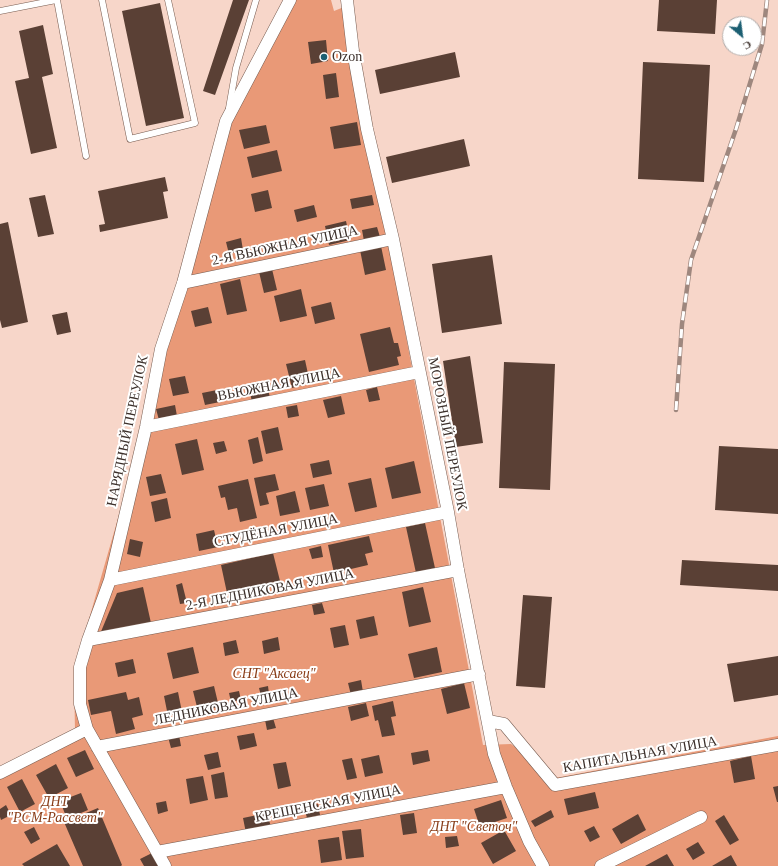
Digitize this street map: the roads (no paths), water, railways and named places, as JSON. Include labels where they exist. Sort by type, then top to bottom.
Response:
[{"type":"street","name":"НАРЯДНЫЙ ПЕРЕУЛОК","points":[[165,866],[87,729],[80,704],[80,667],[88,640],[110,580],[146,427],[161,349],[183,283],[226,121],[290,0]]},
{"type":"street","name":"МОРОЗНЫЙ ПЕРЕУЛОК","points":[[347,0],[353,51],[366,121],[393,239],[448,512],[494,754],[528,841],[543,866]]},
{"type":"street","name":"2-Я ВЬЮЖНАЯ УЛИЦА","points":[[183,283],[393,239]]},
{"type":"street","name":"ВЬЮЖНАЯ УЛИЦА","points":[[146,427],[419,372]]},
{"type":"street","name":"СТУДЁНАЯ УЛИЦА","points":[[110,580],[448,512]]},
{"type":"street","name":"2-Я ЛЕДНИКОВАЯ УЛИЦА","points":[[88,640],[458,570]]},
{"type":"street","name":"ЛЕДНИКОВАЯ УЛИЦА","points":[[97,747],[479,674]]},
{"type":"street","name":"КАПИТАЛЬНАЯ УЛИЦА","points":[[488,721],[504,724],[555,785],[778,745]]},
{"type":"street","points":[[0,773],[87,729]]},
{"type":"street","name":"КРЕЩЕНСКАЯ УЛИЦА","points":[[157,852],[506,787]]},
{"type":"street","points":[[601,866],[700,818]]},
{"type":"lane","points":[[0,11],[56,0],[86,156]]},
{"type":"lane","points":[[102,0],[130,139],[195,123],[168,0]]},
{"type":"lane","points":[[226,121],[236,68],[256,0]]},
{"type":"railway","points":[[676,410],[682,324],[691,260],[736,129],[762,44],[767,0]]},
{"type":"place","name":"Ozon","points":[[324,57]]},
{"type":"park label","name":"СНТ \"Аксаец\"","points":[[274,674]]},
{"type":"park label","name":"ДНТ \"РСМ-Рассвет\"","points":[[55,810]]},
{"type":"park label","name":"ДНТ \"Светоч\"","points":[[474,827]]}]
